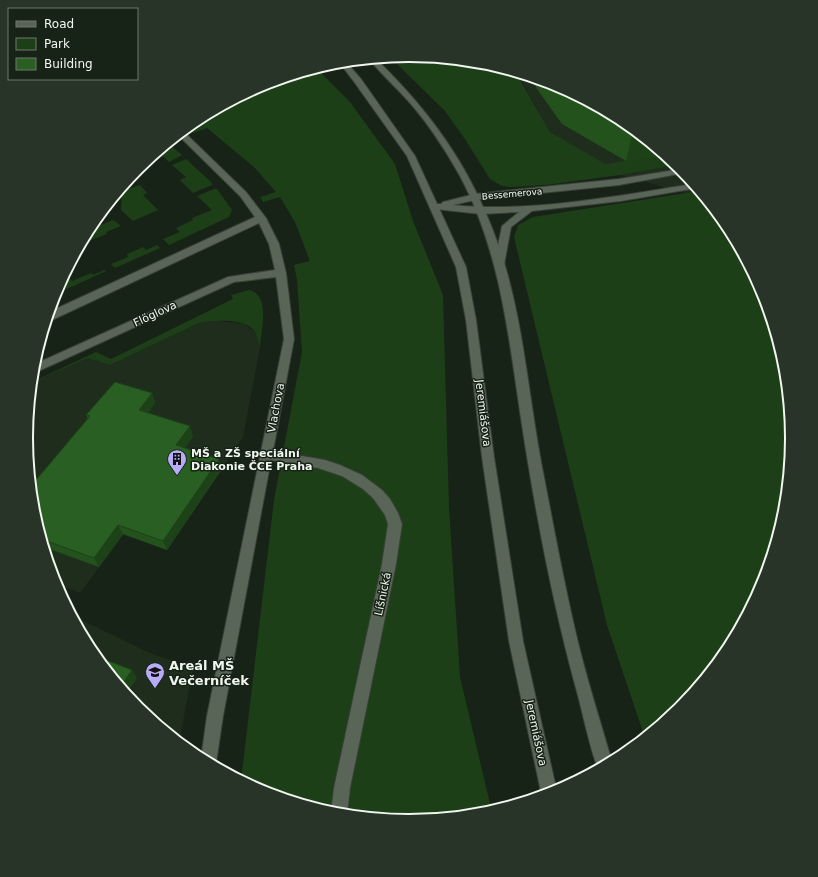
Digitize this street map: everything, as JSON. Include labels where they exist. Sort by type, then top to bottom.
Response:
[{"type":"street","points":[[377,64],[414,101],[436,128],[462,169],[481,211],[499,265],[509,306],[534,454],[569,635],[603,760]]},
{"type":"street","name":"Jeremiášova","points":[[347,68],[398,136],[411,156],[457,255],[463,274],[471,320],[488,457],[516,641],[548,788]]},
{"type":"street","name":"Vlachova","points":[[184,137],[243,194],[261,218],[274,244],[281,273],[289,339],[215,716],[209,757]]},
{"type":"street","name":"Bessemerova","points":[[435,206],[475,197],[619,182],[674,172]]},
{"type":"street","name":"Bessemerova","points":[[435,206],[481,211],[529,209],[621,198],[688,187]]},
{"type":"street","name":"Bessemerova","points":[[499,265],[507,226],[529,209]]},
{"type":"street","points":[[55,314],[261,218]]},
{"type":"street","name":"Flöglova","points":[[40,367],[232,279],[281,273]]},
{"type":"street","name":"Líšnická","points":[[267,455],[326,465],[341,471],[377,493],[394,518],[389,564],[342,788],[340,808]]},
{"type":"shaded area","points":[[520,79],[575,101],[618,126],[657,156],[693,193],[689,194],[620,175],[550,132]]},
{"type":"shaded area","points":[[217,321],[244,324],[255,332],[260,347],[243,437],[167,550],[123,535],[80,593],[64,587],[46,536],[36,488],[33,438],[37,380],[88,358],[110,365],[201,322]]},
{"type":"shaded area","name":"Areál MŠ Večerníček","points":[[79,619],[150,653],[193,668],[180,737],[161,721],[126,686],[96,647]]},
{"type":"green space","points":[[396,63],[434,63],[458,66],[519,79],[550,132],[605,164],[657,156],[668,166],[620,175],[545,185],[511,187],[502,186],[490,179],[465,139],[445,111]]},
{"type":"green space","points":[[321,73],[350,102],[395,164],[413,221],[443,295],[449,508],[460,677],[490,805],[434,814],[384,814],[312,802],[288,795],[242,775],[274,500],[302,352],[297,280],[294,265],[310,261],[295,222],[280,197],[263,202],[260,197],[276,192],[254,167],[207,128],[193,133],[192,132],[200,126],[243,101],[288,82]]},
{"type":"green space","points":[[172,147],[182,155],[169,162],[162,155]]},
{"type":"green space","points":[[186,159],[212,183],[212,185],[193,193],[180,180],[186,177],[172,165]]},
{"type":"green space","points":[[140,185],[147,193],[143,195],[158,210],[133,221],[121,210],[122,196],[128,189]]},
{"type":"green space","points":[[217,189],[232,210],[229,217],[169,245],[163,239],[180,232],[176,228],[193,220],[192,218],[212,210],[197,196]]},
{"type":"green space","points":[[693,192],[722,230],[746,272],[765,318],[778,365],[784,414],[784,463],[778,512],[765,559],[746,605],[735,627],[722,647],[692,686],[675,704],[643,733],[607,625],[514,237],[518,225],[533,217]]},
{"type":"green space","points":[[113,220],[121,226],[106,232],[107,234],[89,241],[99,225]]},
{"type":"green space","points":[[157,245],[160,248],[115,268],[111,264],[128,257],[127,254],[143,247],[146,250]]},
{"type":"green space","points":[[104,270],[106,271],[64,290],[69,280],[72,281],[91,273],[93,275]]},
{"type":"green space","points":[[249,290],[256,293],[260,299],[263,323],[260,347],[255,332],[244,324],[230,321],[201,322],[110,365],[88,358],[37,380],[96,352],[111,359],[233,299],[231,295]]},
{"type":"building","name":"MŠ a ZŠ speciální Diakonie ČCE Praha","points":[[115,382],[152,393],[139,410],[190,426],[176,445],[219,459],[163,541],[118,525],[94,558],[48,541],[40,512],[35,481],[90,416],[86,415]]},
{"type":"building","points":[[106,660],[132,670],[123,683]]},
{"type":"place","name":"MŠ a ZŠ speciální Diakonie ČCE Praha","points":[[177,476]]},
{"type":"place","name":"Areál MŠ Večerníček","points":[[155,689]]}]
